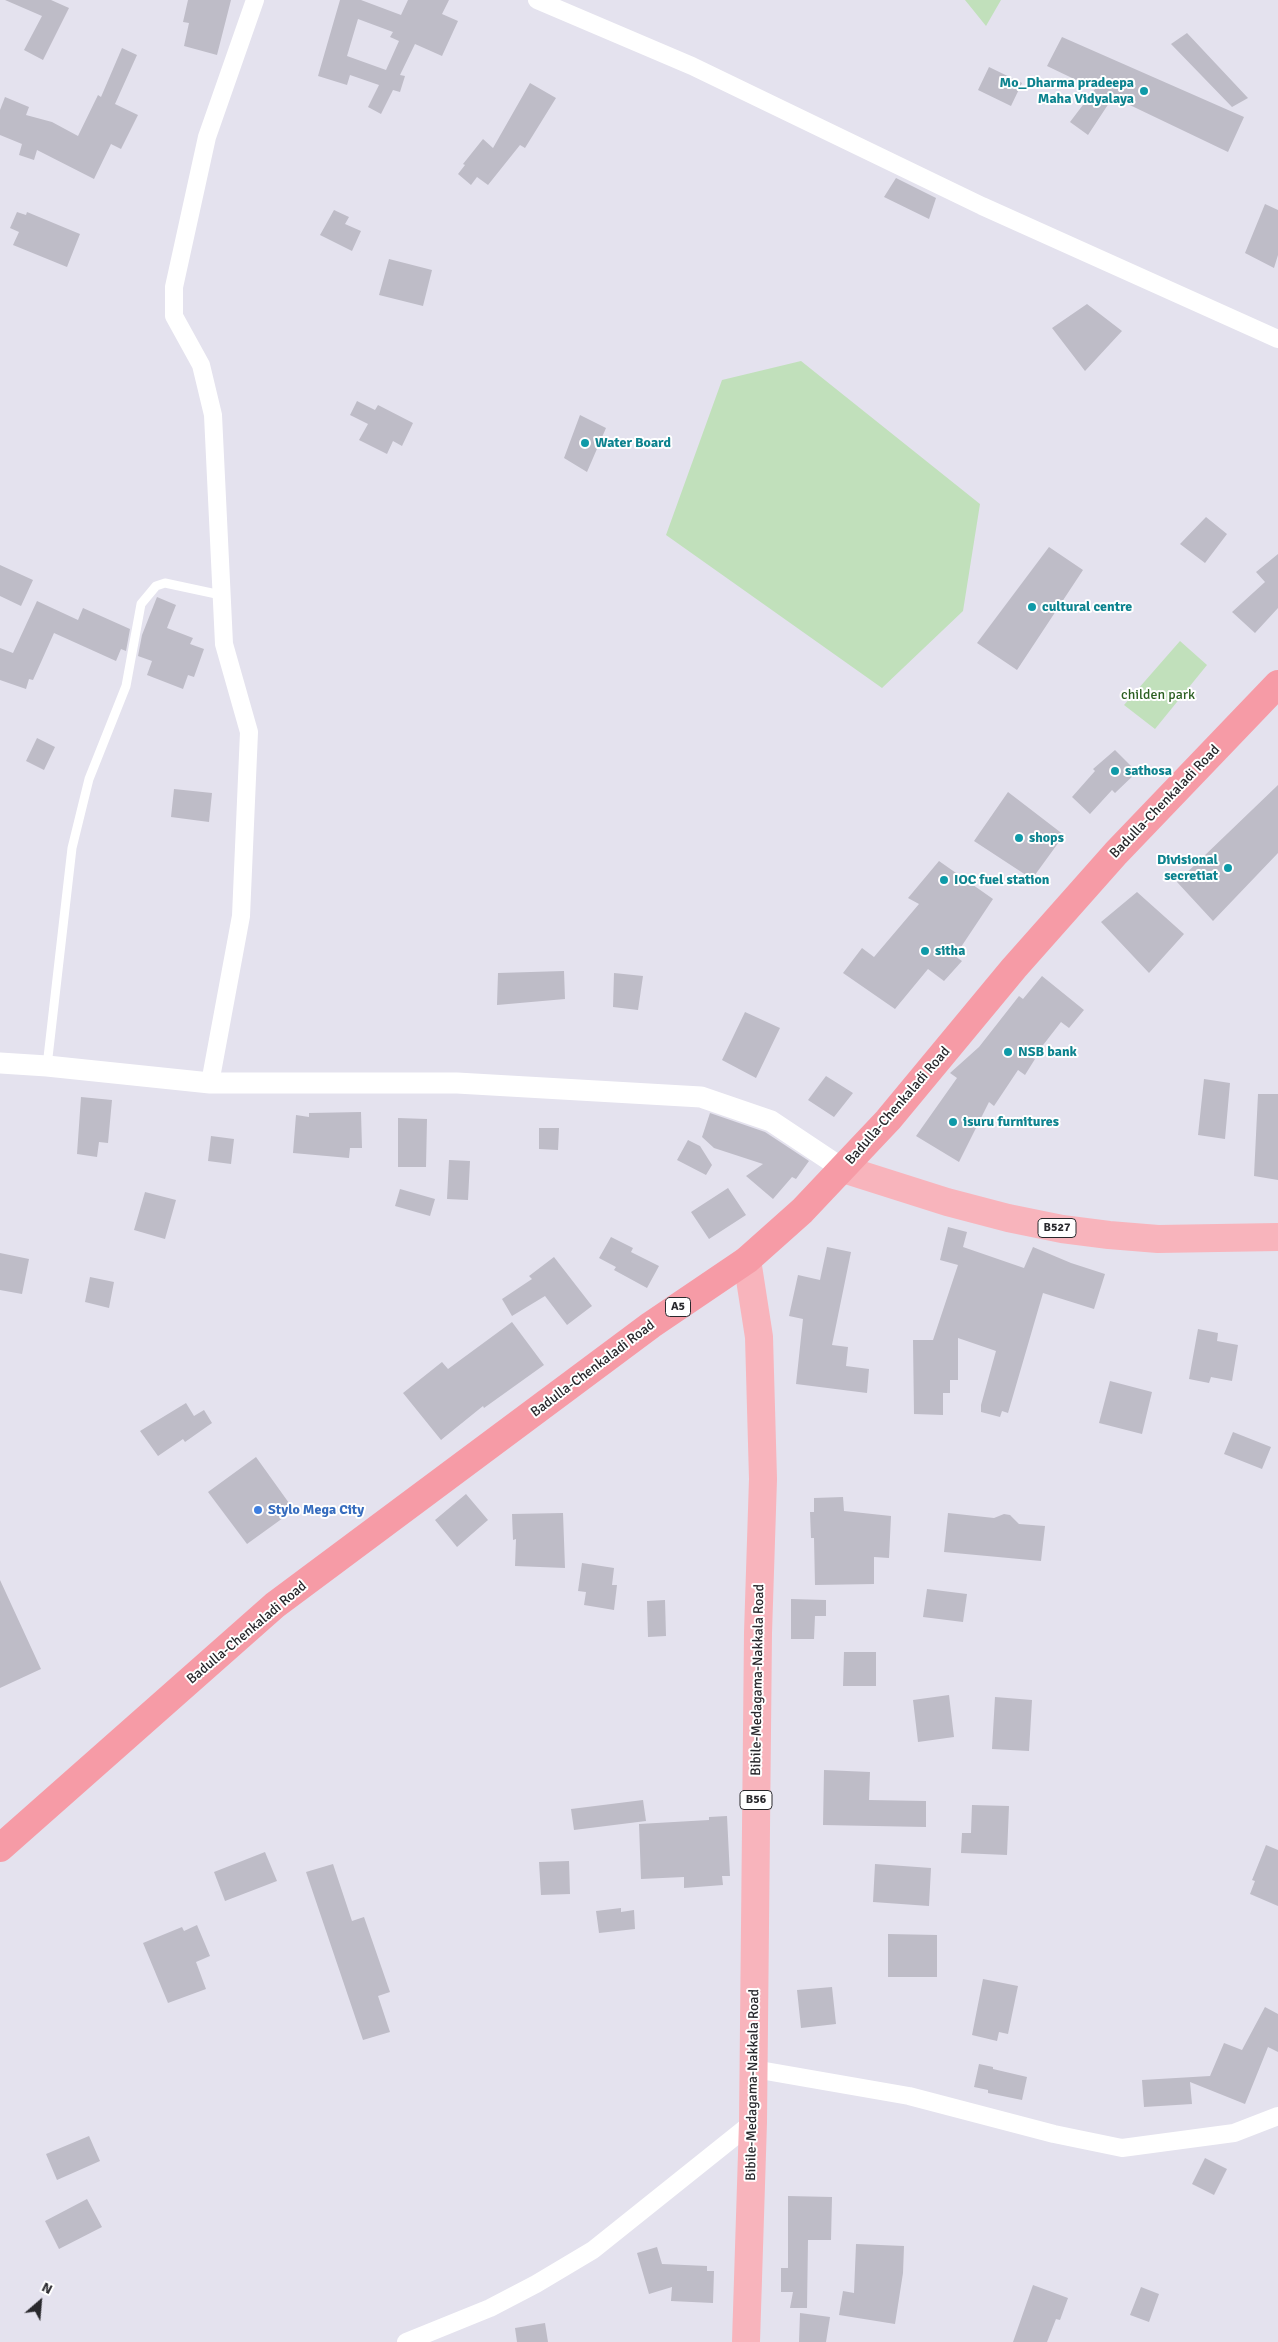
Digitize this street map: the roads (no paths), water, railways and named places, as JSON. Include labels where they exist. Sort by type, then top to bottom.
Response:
[{"type":"highway","name":"Badulla-Chenkaladi Road","points":[[0,1848],[275,1605],[651,1325],[747,1260],[802,1211],[844,1169],[888,1120],[1014,968],[1116,853],[1278,684]]},
{"type":"main road","name":"B527","points":[[844,1169],[947,1202],[1008,1218],[1062,1229],[1109,1235],[1158,1238],[1278,1237]]},
{"type":"main road","name":"Bibile-Medagama-Nakkala Road","points":[[746,2342],[754,2069],[758,1632],[764,1479],[759,1337],[747,1260]]},
{"type":"street","points":[[210,1083],[241,916],[249,732],[224,644],[213,415],[200,365],[174,316],[174,287],[207,137],[255,0]]},
{"type":"street","points":[[537,0],[692,66],[982,206],[1278,339]]},
{"type":"street","points":[[0,1063],[210,1083],[457,1083],[701,1097],[771,1121],[844,1169]]},
{"type":"street","points":[[754,2069],[909,2096],[1054,2134],[1122,2148],[1234,2133],[1278,2116]]},
{"type":"street","points":[[406,2342],[490,2308],[536,2284],[593,2250],[753,2122]]},
{"type":"lane","points":[[47,1066],[72,848],[89,779],[126,686],[141,604],[156,586],[165,583],[221,595]]},
{"type":"place","name":"Mo_Dharma pradeepa Maha Vidyalaya","points":[[1144,91]]},
{"type":"place","name":"Water Board","points":[[585,443]]},
{"type":"place","name":"cultural centre","points":[[1032,607]]},
{"type":"place","name":"sathosa","points":[[1115,771]]},
{"type":"place","name":"shops","points":[[1019,838]]},
{"type":"place","name":"Divisional secretiat","points":[[1228,868]]},
{"type":"place","name":"IOC fuel station","points":[[944,880]]},
{"type":"place","name":"sitha","points":[[925,951]]},
{"type":"place","name":"NSB bank","points":[[1008,1052]]},
{"type":"place","name":"isuru furnitures","points":[[953,1122]]},
{"type":"place","name":"Stylo Mega City","points":[[258,1510]]},
{"type":"park label","name":"childen park","points":[[1158,695]]}]
